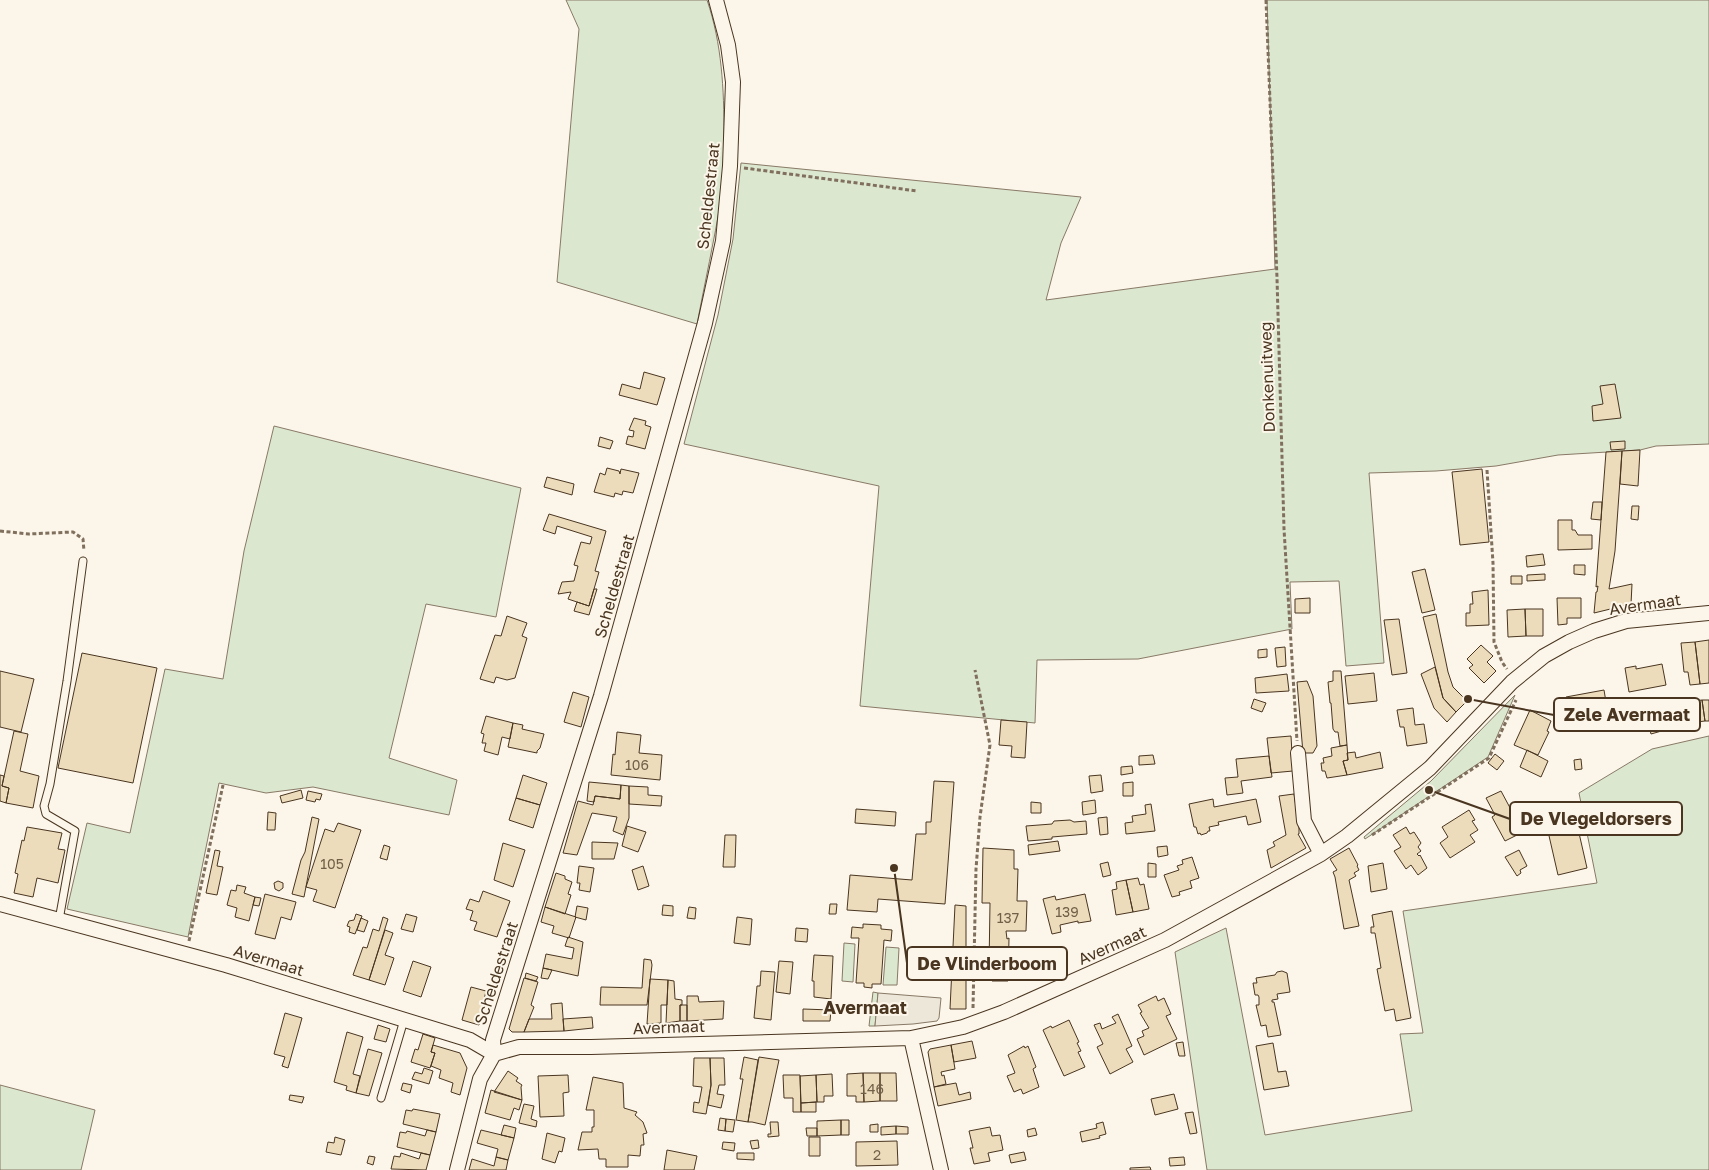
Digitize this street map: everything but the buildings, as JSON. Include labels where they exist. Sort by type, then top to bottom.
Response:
[{"type":"street","name":"Scheldestraat","points":[[457,1170],[480,1079],[494,1054],[493,1040],[601,696],[706,323],[723,240],[730,166],[733,82],[728,45],[716,0]]},
{"type":"street","name":"Avermaat","points":[[0,904],[186,954],[470,1040],[494,1054],[519,1047],[591,1047],[911,1038],[973,1024],[1165,940],[1321,854],[1347,836],[1430,768],[1514,680],[1544,656],[1569,642],[1594,631],[1626,621],[1709,613]]},
{"type":"street","points":[[1298,753],[1304,821],[1321,854]]},
{"type":"street","points":[[911,1038],[941,1170]]},
{"type":"lane","points":[[59,920],[75,831],[46,814],[44,806],[50,784],[67,681],[83,561]]},
{"type":"lane","points":[[381,1098],[404,1020]]},
{"type":"path","name":"Donkenuitweg","points":[[1266,0],[1277,278],[1284,529],[1298,753]]},
{"type":"path","points":[[730,166],[917,191]]},
{"type":"path","points":[[1347,836],[1373,835],[1489,758],[1518,695],[1514,680],[1502,662],[1494,642],[1493,563],[1487,470]]},
{"type":"path","points":[[0,531],[29,534],[73,532],[83,539],[83,561]]},
{"type":"path","points":[[973,1024],[976,869],[980,817],[990,745],[975,670]]},
{"type":"path","points":[[186,954],[223,785]]},
{"type":"green space","points":[[566,0],[707,0],[716,33],[723,84],[724,168],[721,200],[697,324],[557,282],[579,29]]},
{"type":"green space","points":[[1267,0],[1709,0],[1709,444],[1656,446],[1640,450],[1558,455],[1496,466],[1436,471],[1369,473],[1384,663],[1346,666],[1339,581],[1290,582],[1292,629],[1138,659],[1037,660],[1035,723],[860,706],[879,486],[684,444],[718,315],[733,239],[741,163],[1081,197],[1061,243],[1046,300],[1275,269]]},
{"type":"green space","points":[[274,426],[521,488],[496,617],[426,604],[389,758],[457,780],[449,815],[313,787],[266,793],[219,783],[188,937],[67,909],[87,823],[130,833],[165,669],[223,679],[244,551]]},
{"type":"green space","points":[[1515,695],[1488,757],[1365,839],[1364,837],[1431,781]]},
{"type":"green space","points":[[1709,736],[1709,1170],[1207,1170],[1175,952],[1226,928],[1265,1135],[1412,1111],[1400,1034],[1423,1033],[1403,911],[1597,883],[1579,793],[1652,749]]},
{"type":"green space","points":[[844,943],[855,944],[853,982],[842,981]]},
{"type":"green space","points":[[886,947],[899,948],[897,985],[883,985]]},
{"type":"green space","points":[[873,992],[878,993],[875,1026],[869,1026]]},
{"type":"green space","points":[[0,1085],[95,1110],[81,1170],[0,1170]]},
{"type":"shaded area","points":[[878,993],[941,998],[939,1018],[937,1021],[913,1024],[875,1026]]},
{"type":"place","name":"Zele Avermaat","points":[[1468,699]]},
{"type":"place","name":"De Vlegeldorsers","points":[[1429,790]]},
{"type":"place","name":"De Vlinderboom","points":[[894,868]]},
{"type":"district","name":"Avermaat","points":[[865,1007]]}]
